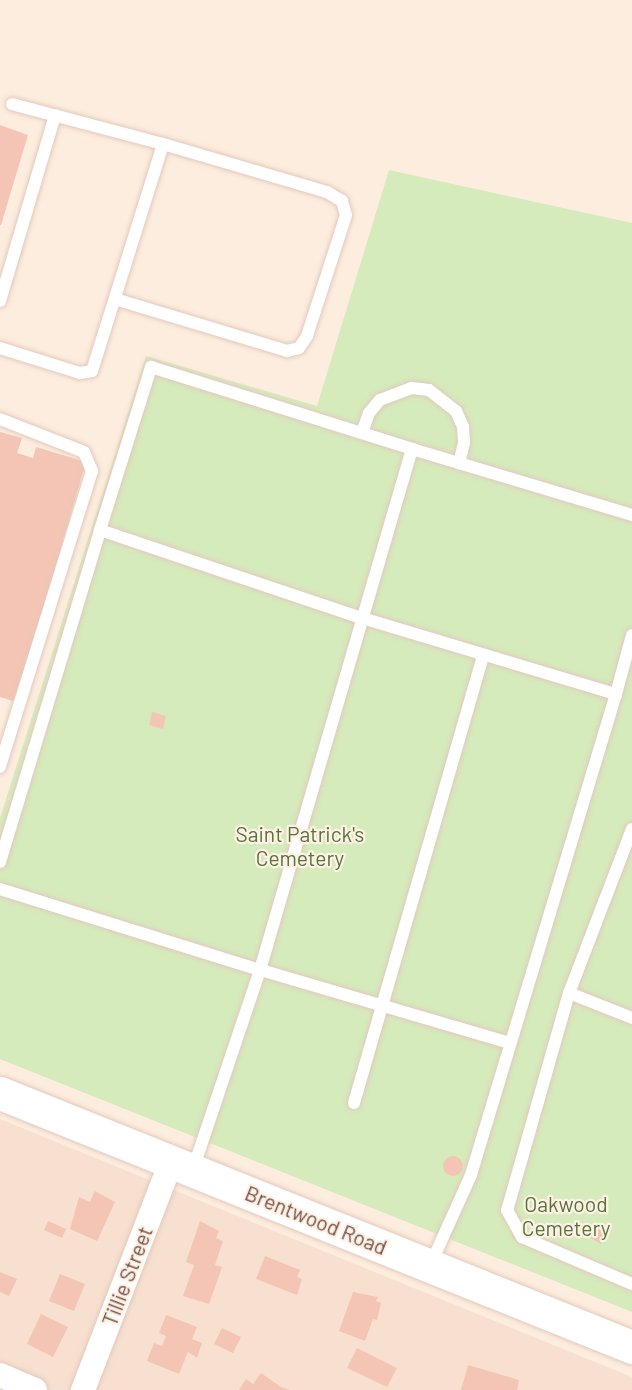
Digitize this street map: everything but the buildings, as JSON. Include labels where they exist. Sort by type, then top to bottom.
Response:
[{"type":"street","name":"Brentwood Road","points":[[0,1093],[632,1347]]},
{"type":"street","name":"Tillie Street","points":[[83,1390],[182,1166]]},
{"type":"street","points":[[0,1375],[35,1390]]},
{"type":"lane","points":[[12,104],[163,144],[327,192],[342,201],[346,215],[307,336],[299,348],[287,351],[115,299]]},
{"type":"lane","points":[[0,301],[55,116]]},
{"type":"lane","points":[[0,348],[80,373],[92,371],[163,144]]},
{"type":"lane","points":[[0,862],[151,367],[632,515]]},
{"type":"lane","points":[[362,433],[369,413],[380,400],[412,388],[429,390],[456,411],[463,427],[464,443],[459,463]]},
{"type":"lane","points":[[0,419],[84,452],[92,471],[0,766]]},
{"type":"lane","points":[[182,1166],[260,970],[412,449]]},
{"type":"lane","points":[[100,530],[362,618],[616,694]]},
{"type":"lane","points":[[430,1266],[471,1175],[632,635]]},
{"type":"lane","points":[[354,1103],[483,655]]},
{"type":"lane","points":[[632,829],[569,993],[507,1210],[522,1237],[632,1284]]},
{"type":"lane","points":[[0,890],[260,970],[510,1043]]},
{"type":"lane","points":[[569,993],[632,1018]]},
{"type":"shaded area","points":[[0,1119],[632,1377],[632,1390],[0,1390]]},
{"type":"green space","name":"Saint Patrick's Cemetery","points":[[389,170],[632,223],[632,1312],[0,1059],[0,818],[146,356],[317,406]]},
{"type":"park label","name":"Oakwood Cemetery","points":[[566,1216]]}]
